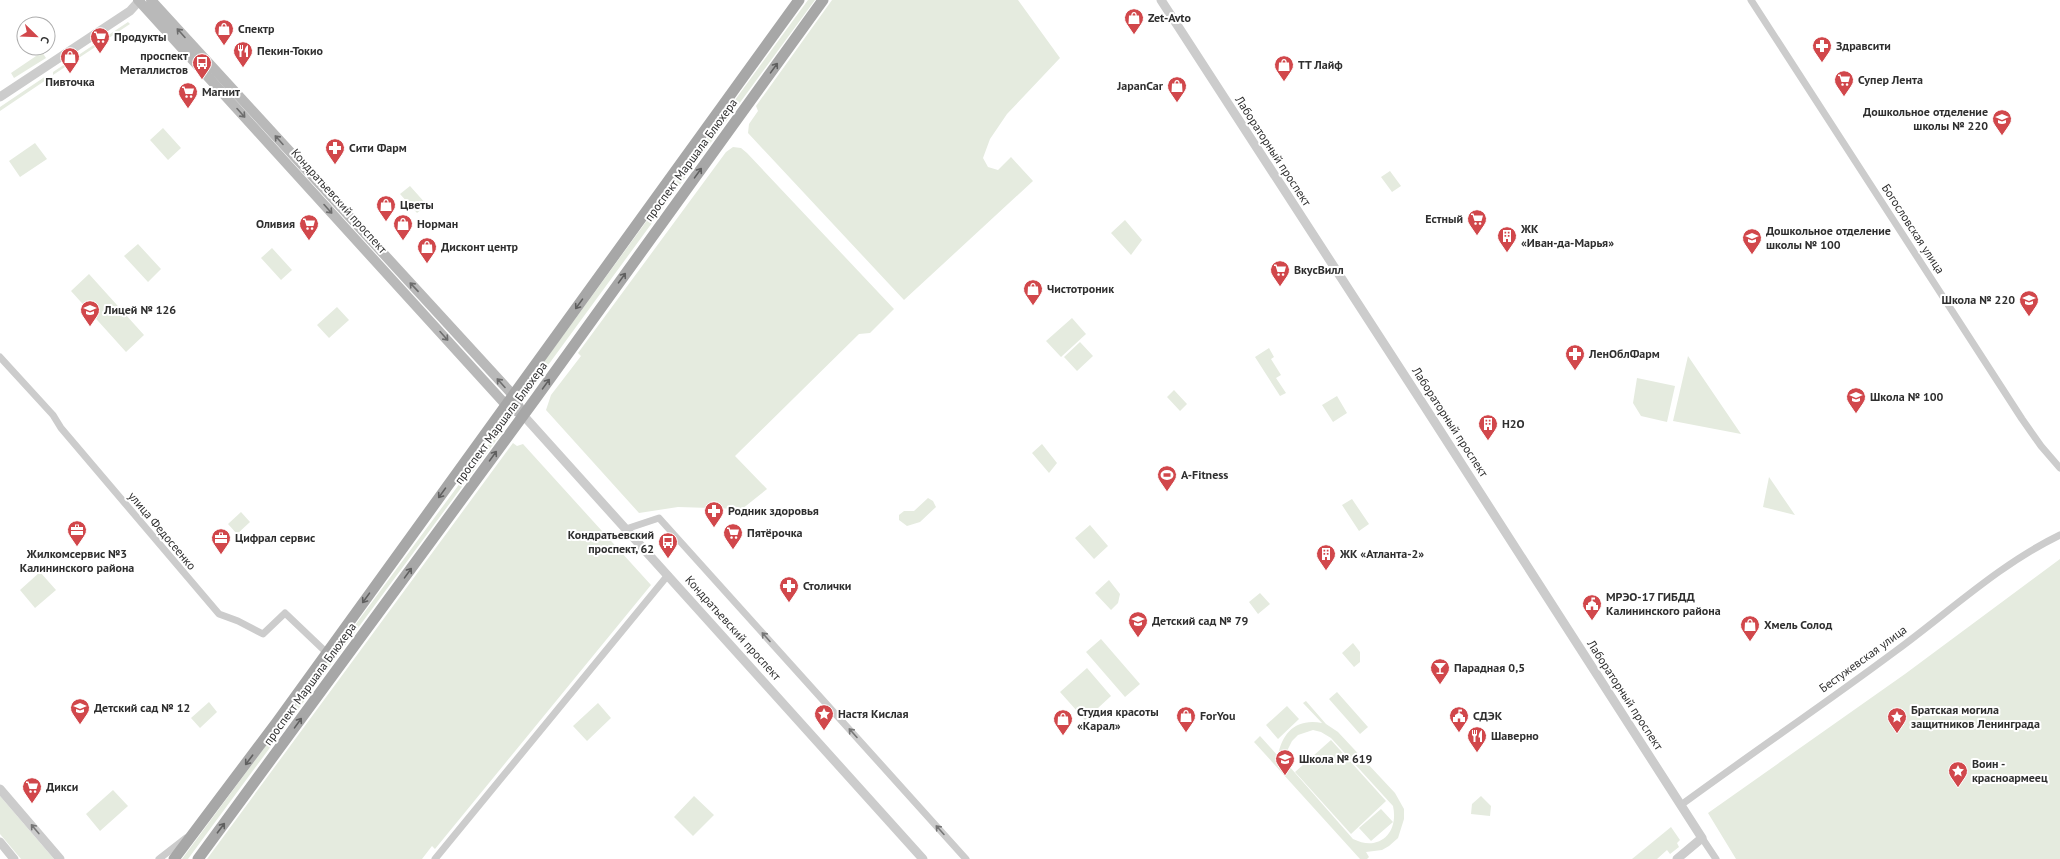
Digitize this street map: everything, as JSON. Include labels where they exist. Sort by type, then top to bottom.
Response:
[{"type":"main road","name":"Кондратьевский проспект","points":[[139,0],[523,415]]},
{"type":"main road","name":"Кондратьевский проспект","points":[[151,0],[509,400]]},
{"type":"main road","name":"проспект Маршала Блюхера","points":[[174,859],[327,652],[799,0]]},
{"type":"main road","name":"проспект Маршала Блюхера","points":[[198,859],[523,415],[823,0]]},
{"type":"street","points":[[0,97],[130,11],[139,0]]},
{"type":"street","name":"Лабораторный проспект","points":[[1161,0],[1505,530],[1716,859]]},
{"type":"street","name":"Богословская улица","points":[[1751,0],[2022,419],[2041,446],[2060,468]]},
{"type":"street","name":"улица Федосеенко","points":[[0,357],[53,415],[61,428],[219,614],[238,621],[263,634],[286,613],[327,652]]},
{"type":"street","name":"Кондратьевский проспект","points":[[523,415],[923,859]]},
{"type":"street","points":[[626,529],[659,518],[966,859]]},
{"type":"street","name":"Бестужевская улица","points":[[1680,805],[1896,651],[1987,582],[2060,535]]},
{"type":"street","points":[[435,859],[668,575]]},
{"type":"street","points":[[0,789],[60,859]]},
{"type":"street","points":[[160,859],[197,829]]},
{"type":"street","points":[[1677,859],[1702,838]]},
{"type":"street","points":[[0,842],[14,859]]},
{"type":"shaded area","points":[[808,0],[815,0],[527,394],[525,394],[524,389]]},
{"type":"shaded area","points":[[832,0],[1018,0],[1060,58],[1007,114],[990,139],[983,158],[988,167],[998,170],[1011,157],[1033,181],[904,300],[748,133],[749,124],[758,111],[756,106]]},
{"type":"shaded area","points":[[128,22],[130,24],[53,75],[53,72]]},
{"type":"shaded area","points":[[36,56],[45,56],[46,58],[14,78],[11,73]]},
{"type":"shaded area","points":[[46,76],[49,78],[0,111],[0,107]]},
{"type":"shaded area","points":[[163,128],[181,148],[168,160],[150,140]]},
{"type":"shaded area","points":[[35,143],[47,159],[20,177],[9,161]]},
{"type":"shaded area","points":[[733,147],[741,148],[747,153],[894,309],[870,333],[859,334],[735,456],[767,489],[742,509],[678,507],[639,513],[546,410],[551,395],[581,356],[578,353],[726,152]]},
{"type":"shaded area","points":[[1390,171],[1401,186],[1392,192],[1381,177]]},
{"type":"shaded area","points":[[410,186],[427,205],[417,213],[400,194]]},
{"type":"shaded area","points":[[1125,220],[1142,240],[1131,255],[1111,233]]},
{"type":"shaded area","points":[[138,244],[161,269],[148,282],[124,256]]},
{"type":"shaded area","points":[[272,248],[292,270],[281,280],[261,258]]},
{"type":"shaded area","points":[[89,274],[144,335],[126,352],[71,291]]},
{"type":"shaded area","points":[[337,307],[349,320],[329,338],[317,325]]},
{"type":"shaded area","points":[[1072,318],[1086,334],[1061,357],[1046,341]]},
{"type":"shaded area","points":[[1080,342],[1093,356],[1077,371],[1064,357]]},
{"type":"shaded area","points":[[1269,348],[1274,357],[1271,359],[1281,375],[1276,378],[1286,393],[1280,396],[1255,357]]},
{"type":"shaded area","points":[[1688,356],[1741,434],[1673,421]]},
{"type":"shaded area","points":[[1637,378],[1675,386],[1667,422],[1641,416],[1633,403]]},
{"type":"shaded area","points":[[1174,390],[1187,404],[1180,411],[1167,397]]},
{"type":"shaded area","points":[[1337,396],[1347,413],[1333,422],[1322,405]]},
{"type":"shaded area","points":[[500,429],[503,431],[188,859],[182,859]]},
{"type":"shaded area","points":[[513,443],[517,446],[523,444],[651,585],[435,849],[432,846],[422,859],[207,859]]},
{"type":"shaded area","points":[[1042,444],[1057,463],[1049,473],[1032,453]]},
{"type":"shaded area","points":[[1769,477],[1795,515],[1763,507]]},
{"type":"shaded area","points":[[928,498],[933,501],[936,507],[920,522],[907,526],[899,520],[899,515],[904,511],[914,511]]},
{"type":"shaded area","points":[[1352,499],[1369,524],[1359,531],[1342,505]]},
{"type":"shaded area","points":[[241,512],[250,522],[237,534],[228,524]]},
{"type":"shaded area","points":[[1090,525],[1108,546],[1094,559],[1075,538]]},
{"type":"shaded area","points":[[2060,559],[2060,859],[1736,859],[1708,813],[1905,674]]},
{"type":"shaded area","points":[[40,572],[56,590],[35,608],[20,590]]},
{"type":"shaded area","points":[[1109,580],[1120,594],[1118,603],[1111,610],[1095,593]]},
{"type":"shaded area","points":[[1260,593],[1270,604],[1258,614],[1249,602]]},
{"type":"shaded area","points":[[1101,639],[1140,684],[1125,697],[1086,652]]},
{"type":"shaded area","points":[[1353,643],[1360,652],[1360,662],[1354,667],[1342,653]]},
{"type":"shaded area","points":[[1087,668],[1111,696],[1085,720],[1060,692]]},
{"type":"shaded area","points":[[1337,692],[1368,727],[1360,734],[1329,699]]},
{"type":"shaded area","points":[[1306,701],[1326,724],[1338,732],[1395,793],[1404,809],[1404,819],[1398,838],[1382,850],[1366,852],[1369,857],[1367,859],[1360,859],[1254,742],[1260,736],[1278,756],[1283,740],[1292,729],[1305,723],[1322,723],[1303,703]],"holes":[[[1313,730],[1321,732],[1331,738],[1393,806],[1393,824],[1390,832],[1385,838],[1371,843],[1353,839],[1289,766],[1288,749],[1292,741],[1298,735]]]},
{"type":"shaded area","points":[[209,702],[217,712],[200,728],[191,718]]},
{"type":"shaded area","points":[[598,703],[611,718],[587,741],[573,726]]},
{"type":"shaded area","points":[[1287,706],[1299,719],[1278,739],[1266,725]]},
{"type":"shaded area","points":[[1331,740],[1386,801],[1351,834],[1295,772]]},
{"type":"shaded area","points":[[113,790],[128,806],[100,831],[86,814]]},
{"type":"shaded area","points":[[0,796],[54,859],[21,859],[0,834]]},
{"type":"shaded area","points":[[694,796],[714,815],[693,836],[674,817]]},
{"type":"shaded area","points":[[1481,796],[1491,806],[1490,816],[1471,814],[1472,804]]},
{"type":"shaded area","points":[[1381,809],[1393,822],[1371,841],[1359,828]]},
{"type":"shaded area","points":[[1671,827],[1680,840],[1677,843],[1679,847],[1670,854],[1667,850],[1657,859],[1632,859]]},
{"type":"place","name":"Zet-Avto","points":[[1134,35]]},
{"type":"place","name":"Спектр","points":[[224,46]]},
{"type":"place","name":"Продукты","points":[[100,54]]},
{"type":"place","name":"Здравсити","points":[[1822,63]]},
{"type":"place","name":"Пекин-Токио","points":[[243,68]]},
{"type":"place","name":"Пивточка","points":[[70,74]]},
{"type":"place","name":"проспект Металлистов","points":[[202,80]]},
{"type":"place","name":"ТТ Лайф","points":[[1284,82]]},
{"type":"place","name":"Супер Лента","points":[[1844,97]]},
{"type":"place","name":"JapanCar","points":[[1177,103]]},
{"type":"place","name":"Магнит","points":[[188,109]]},
{"type":"place","name":"Дошкольное отделение школы № 220","points":[[2002,136]]},
{"type":"place","name":"Сити Фарм","points":[[335,165]]},
{"type":"place","name":"Цветы","points":[[386,222]]},
{"type":"place","name":"Естный","points":[[1477,236]]},
{"type":"place","name":"Оливия","points":[[309,241]]},
{"type":"place","name":"Норман","points":[[403,241]]},
{"type":"place","name":"ЖК «Иван-да-Марья»","points":[[1507,253]]},
{"type":"place","name":"Дошкольное отделение школы № 100","points":[[1752,255]]},
{"type":"place","name":"Дисконт центр","points":[[427,264]]},
{"type":"place","name":"ВкусВилл","points":[[1280,287]]},
{"type":"place","name":"Чистотроник","points":[[1033,306]]},
{"type":"place","name":"Школа № 220","points":[[2029,317]]},
{"type":"place","name":"Лицей № 126","points":[[90,327]]},
{"type":"place","name":"ЛенОблФарм","points":[[1575,371]]},
{"type":"place","name":"Школа № 100","points":[[1856,414]]},
{"type":"place","name":"H2O","points":[[1488,441]]},
{"type":"place","name":"A-Fitness","points":[[1167,492]]},
{"type":"place","name":"Родник здоровья","points":[[714,528]]},
{"type":"place","name":"Жилкомсервис №3 Калининского района","points":[[77,547]]},
{"type":"place","name":"Пятёрочка","points":[[733,550]]},
{"type":"place","name":"Цифрал сервис","points":[[221,555]]},
{"type":"place","name":"Кондратьевский проспект, 62","points":[[668,559]]},
{"type":"place","name":"ЖК «Атланта-2»","points":[[1326,571]]},
{"type":"place","name":"Столички","points":[[789,603]]},
{"type":"place","name":"МРЭО-17 ГИБДД Калининского района","points":[[1592,621]]},
{"type":"place","name":"Детский сад № 79","points":[[1138,638]]},
{"type":"place","name":"Хмель Солод","points":[[1750,642]]},
{"type":"place","name":"Парадная 0,5","points":[[1440,685]]},
{"type":"place","name":"Детский сад № 12","points":[[80,725]]},
{"type":"place","name":"Настя Кислая","points":[[824,731]]},
{"type":"place","name":"ForYou","points":[[1186,733]]},
{"type":"place","name":"СДЭК","points":[[1459,733]]},
{"type":"place","name":"Братская могила защитников Ленинграда","points":[[1897,734]]},
{"type":"place","name":"Студия красоты «Карал»","points":[[1063,736]]},
{"type":"place","name":"Шаверно","points":[[1477,753]]},
{"type":"place","name":"Школа № 619","points":[[1285,776]]},
{"type":"place","name":"Воин - красноармеец","points":[[1958,788]]},
{"type":"place","name":"Дикси","points":[[32,804]]}]
